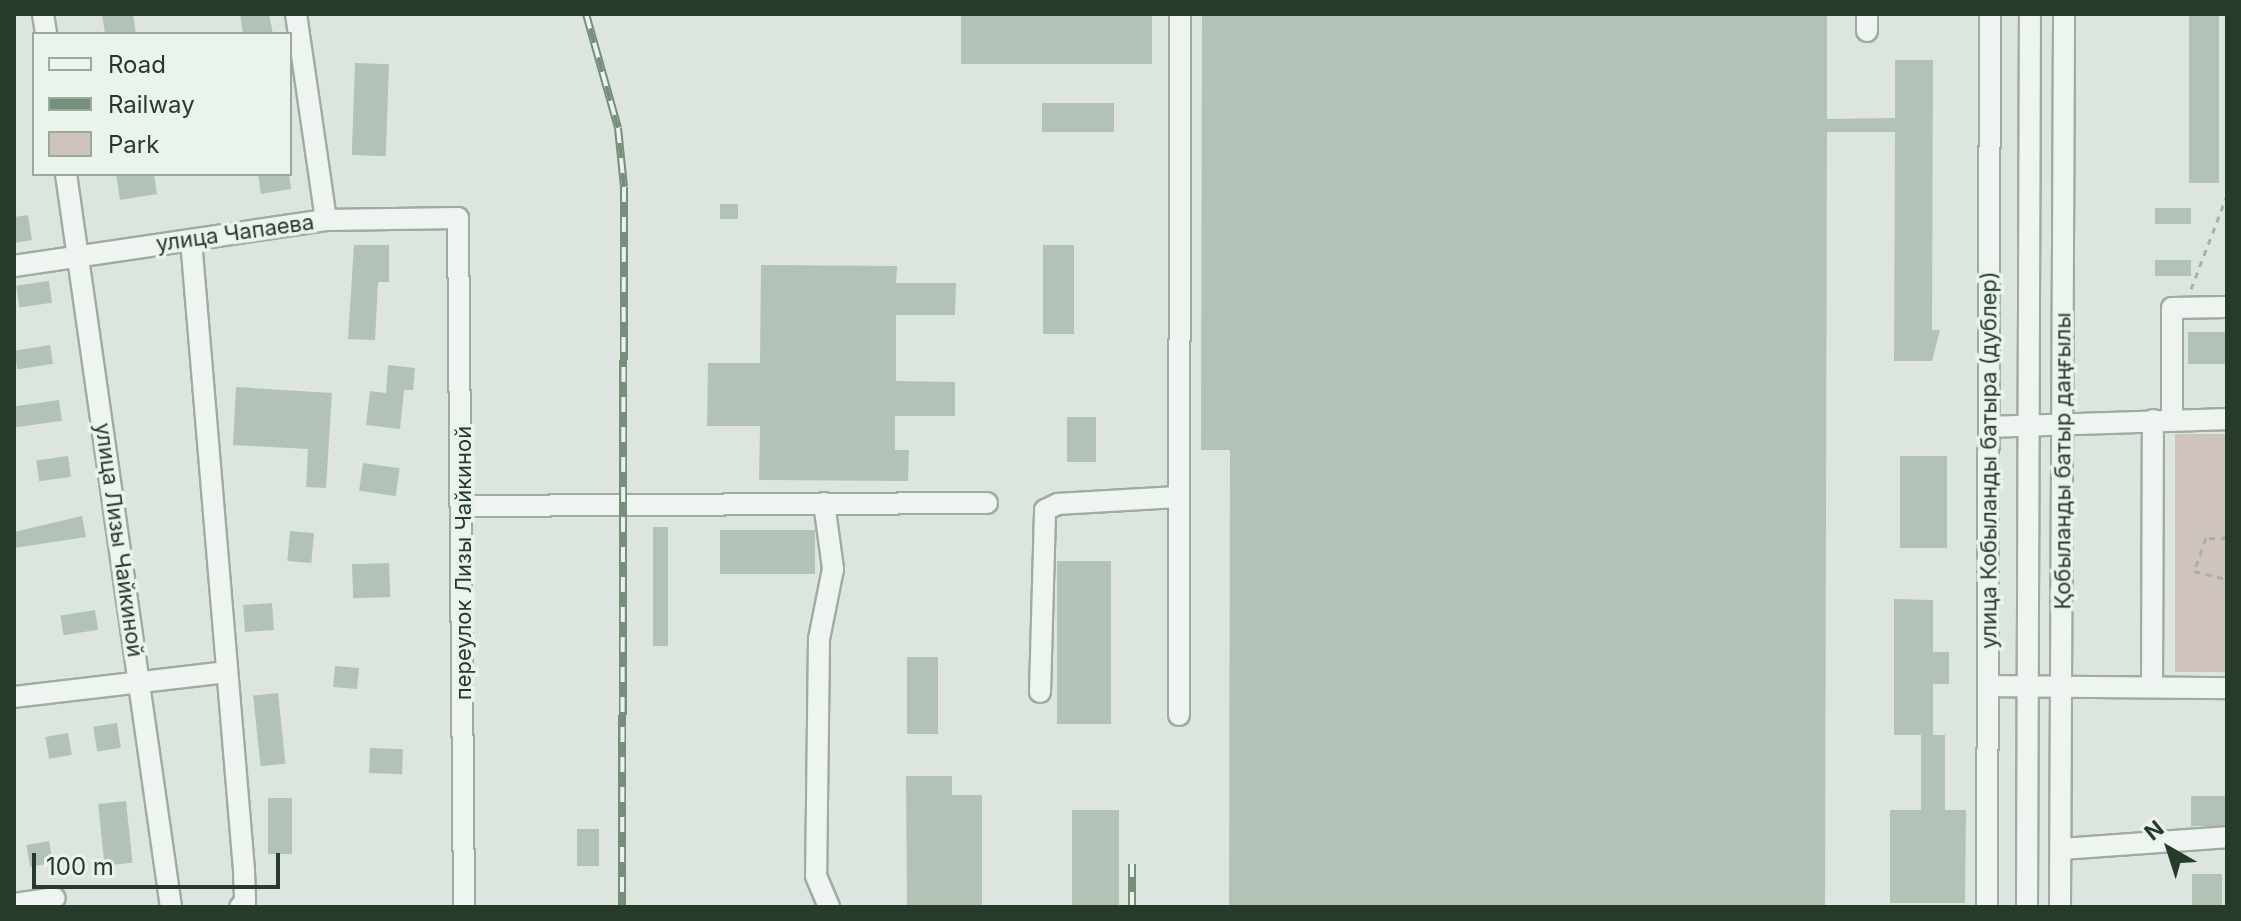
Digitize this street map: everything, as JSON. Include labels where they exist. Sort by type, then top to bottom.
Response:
[{"type":"street","points":[[296,14],[326,220]]},
{"type":"street","points":[[1179,715],[1176,497],[1180,14]]},
{"type":"street","name":"улица Кобыланды батыра (дублер)","points":[[1987,907],[1990,14]]},
{"type":"street","name":"Қобыланды батыр даңғылы","points":[[2027,907],[2030,14]]},
{"type":"street","name":"Қобыланды батыр даңғылы","points":[[2060,907],[2064,14]]},
{"type":"street","name":"улица Лизы Чайкиной","points":[[66,176],[171,907]]},
{"type":"street","name":"улица Чапаева","points":[[14,266],[326,220],[458,218]]},
{"type":"street","name":"переулок Лизы Чайкиной","points":[[458,218],[465,506],[464,907]]},
{"type":"street","points":[[191,240],[244,870],[245,902],[240,907]]},
{"type":"street","points":[[2152,687],[2162,420],[2172,308],[2227,307]]},
{"type":"street","points":[[1989,427],[2227,419]]},
{"type":"street","points":[[1040,692],[1045,510],[1058,504],[1176,497]]},
{"type":"street","points":[[824,503],[833,569],[819,639],[816,876],[829,907]]},
{"type":"street","points":[[465,506],[987,503]]},
{"type":"street","points":[[14,697],[226,672]]},
{"type":"street","points":[[1988,686],[2227,688]]},
{"type":"street","points":[[2061,849],[2227,837]]},
{"type":"street","points":[[14,904],[55,898]]},
{"type":"path","points":[[2184,307],[2227,195]]},
{"type":"path","points":[[2227,538],[2206,538],[2194,571],[2227,579]]},
{"type":"green space","points":[[2175,434],[2227,434],[2227,672],[2175,672]]},
{"type":"building","points":[[102,14],[133,14],[136,32],[105,32]]},
{"type":"building","points":[[240,14],[269,14],[273,32],[243,32]]},
{"type":"building","points":[[961,14],[1152,14],[1152,64],[961,64]]},
{"type":"building","points":[[1202,14],[1827,14],[1827,119],[1895,118],[1895,60],[1933,60],[1932,330],[1940,330],[1932,361],[1894,361],[1895,132],[1827,132],[1825,907],[1229,907],[1230,450],[1201,450]]},
{"type":"building","points":[[2189,14],[2219,14],[2219,183],[2189,183]]},
{"type":"building","points":[[355,63],[389,64],[386,156],[352,155]]},
{"type":"building","points":[[1042,103],[1114,103],[1114,132],[1042,132]]},
{"type":"building","points":[[116,176],[154,176],[157,194],[120,200]]},
{"type":"building","points":[[258,176],[289,176],[291,189],[261,194]]},
{"type":"building","points":[[720,204],[738,204],[738,219],[720,219]]},
{"type":"building","points":[[2155,208],[2191,208],[2191,224],[2155,224]]},
{"type":"building","points":[[28,215],[32,240],[14,243],[14,217]]},
{"type":"building","points":[[354,245],[389,245],[389,282],[378,282],[375,340],[348,339]]},
{"type":"building","points":[[1043,245],[1074,245],[1074,334],[1043,334]]},
{"type":"building","points":[[2155,260],[2191,260],[2191,276],[2155,276]]},
{"type":"building","points":[[761,265],[897,266],[896,283],[956,283],[955,315],[896,315],[896,381],[955,382],[955,416],[895,416],[895,450],[909,450],[908,481],[759,480],[760,426],[707,426],[708,363],[760,363]]},
{"type":"building","points":[[49,281],[52,303],[19,307],[16,286]]},
{"type":"building","points":[[2188,332],[2227,332],[2227,364],[2188,364]]},
{"type":"building","points":[[50,345],[53,364],[17,369],[14,351]]},
{"type":"building","points":[[388,365],[415,368],[413,390],[404,390],[400,429],[366,425],[370,391],[386,393]]},
{"type":"building","points":[[236,387],[332,393],[326,488],[306,487],[308,449],[233,445]]},
{"type":"building","points":[[59,400],[62,421],[16,427],[14,406]]},
{"type":"building","points":[[1067,417],[1096,417],[1096,462],[1067,462]]},
{"type":"building","points":[[68,456],[71,477],[39,481],[36,460]]},
{"type":"building","points":[[1900,456],[1947,456],[1947,548],[1900,548]]},
{"type":"building","points":[[363,463],[400,468],[396,496],[359,491]]},
{"type":"building","points":[[82,516],[86,537],[14,548],[14,532]]},
{"type":"building","points":[[653,527],[668,527],[668,646],[653,646]]},
{"type":"building","points":[[720,530],[815,530],[815,574],[720,574]]},
{"type":"building","points":[[290,531],[314,533],[311,563],[287,561]]},
{"type":"building","points":[[1057,561],[1111,561],[1111,724],[1057,724]]},
{"type":"building","points":[[389,563],[390,597],[353,598],[352,564]]},
{"type":"building","points":[[1894,599],[1933,600],[1933,652],[1949,652],[1949,684],[1933,684],[1933,735],[1945,735],[1945,810],[1966,810],[1965,903],[1890,903],[1890,810],[1921,810],[1921,735],[1894,735]]},
{"type":"building","points":[[272,603],[274,630],[245,632],[243,605]]},
{"type":"building","points":[[95,610],[98,630],[64,635],[60,615]]},
{"type":"building","points":[[907,657],[938,657],[938,734],[907,734]]},
{"type":"building","points":[[335,666],[359,668],[357,689],[333,687]]},
{"type":"building","points":[[278,693],[285,764],[261,766],[253,696]]},
{"type":"building","points":[[117,723],[121,748],[97,751],[93,727]]},
{"type":"building","points":[[68,733],[72,755],[49,759],[45,737]]},
{"type":"building","points":[[370,748],[403,749],[402,774],[369,773]]},
{"type":"building","points":[[906,776],[952,776],[952,795],[982,795],[982,907],[907,907]]},
{"type":"building","points":[[2191,796],[2227,796],[2227,826],[2191,826]]},
{"type":"building","points":[[268,798],[292,798],[292,854],[268,854]]},
{"type":"building","points":[[126,801],[132,863],[105,866],[98,804]]},
{"type":"building","points":[[1072,810],[1119,810],[1119,907],[1072,907]]},
{"type":"building","points":[[577,829],[599,829],[599,866],[577,866]]},
{"type":"building","points":[[49,841],[53,863],[30,867],[26,845]]},
{"type":"building","points":[[2192,874],[2222,874],[2222,907],[2192,907]]},
{"type":"railway","points":[[586,14],[618,128],[624,187],[622,907]]},
{"type":"railway","points":[[1132,864],[1132,907]]}]
